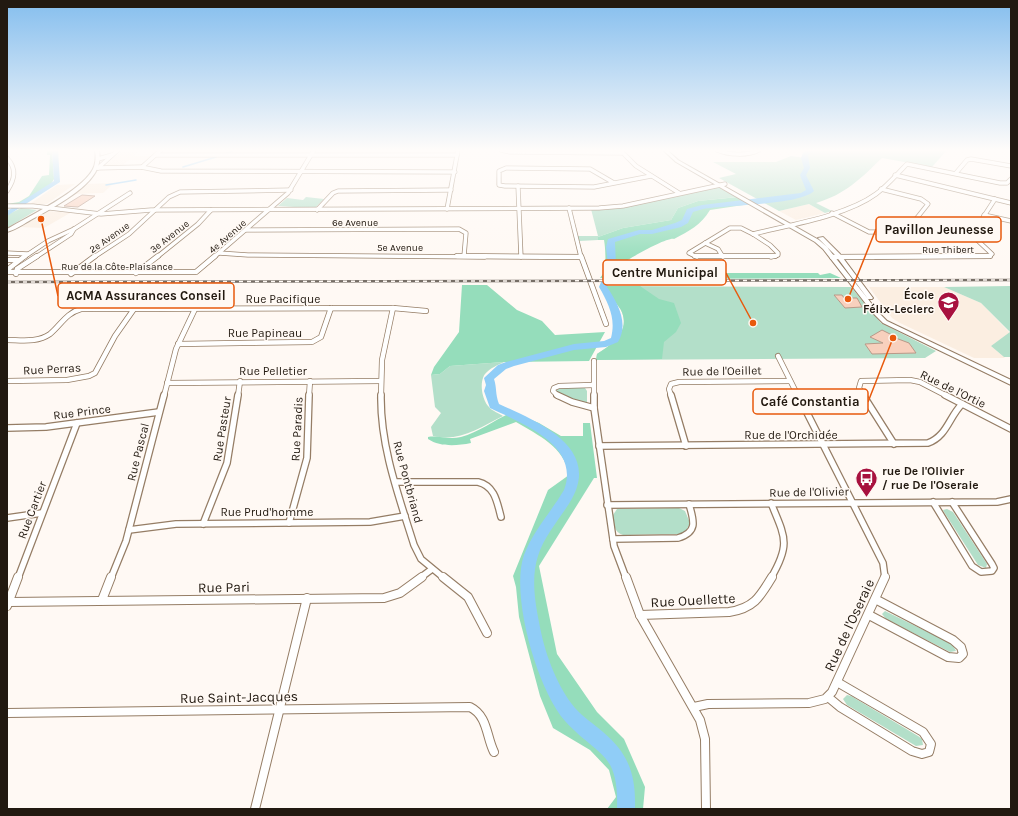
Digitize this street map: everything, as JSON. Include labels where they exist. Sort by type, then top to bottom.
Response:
[{"type":"street","points":[[7,231],[47,208],[76,188]]},
{"type":"street","points":[[518,188],[521,257]]},
{"type":"street","points":[[671,188],[679,193]]},
{"type":"street","points":[[7,206],[27,206],[97,214],[154,210],[616,207],[699,188]]},
{"type":"street","points":[[727,188],[744,199],[758,202],[817,241],[832,257],[875,312],[885,322],[1011,383]]},
{"type":"street","points":[[727,188],[822,239],[840,257],[883,315],[891,322],[1011,380]]},
{"type":"street","points":[[949,188],[1011,203]]},
{"type":"street","points":[[753,234],[832,214],[861,203],[881,189],[924,200],[928,205],[908,229],[898,232],[869,232],[832,214]]},
{"type":"street","name":"4e Avenue","points":[[194,272],[246,230],[290,190]]},
{"type":"street","name":"2e Avenue","points":[[70,274],[142,224],[154,210],[176,193],[182,191],[290,190]]},
{"type":"street","points":[[317,210],[333,193],[341,191],[451,190],[447,209]]},
{"type":"street","points":[[7,271],[19,260],[64,233],[74,229],[130,193]]},
{"type":"street","name":"Rue Thibert","points":[[832,257],[990,256],[992,254],[973,234],[995,199]]},
{"type":"street","points":[[569,208],[572,229],[606,324]]},
{"type":"street","name":"3e Avenue","points":[[136,273],[198,224],[211,210]]},
{"type":"street","points":[[984,215],[1011,221]]},
{"type":"street","points":[[733,228],[743,229],[753,234],[773,247],[778,255],[772,257],[698,257],[689,253],[733,228]]},
{"type":"street","points":[[16,274],[16,269],[71,234],[74,229]]},
{"type":"street","name":"6e Avenue","points":[[246,230],[465,230],[464,256]]},
{"type":"street","points":[[705,243],[718,249],[723,257]]},
{"type":"street","name":"5e Avenue","points":[[219,253],[248,255],[581,257]]},
{"type":"street","points":[[7,254],[37,255]]},
{"type":"street","points":[[7,260],[29,260]]},
{"type":"street","name":"Rue de la Côte-Plaisance","points":[[7,271],[16,274],[194,272]]},
{"type":"street","name":"Rue Papineau","points":[[178,344],[312,342],[321,337],[331,308]]},
{"type":"street","name":"Rue Pacifique","points":[[7,340],[30,340],[43,338],[51,333],[67,314],[75,310],[393,308],[426,311]]},
{"type":"street","name":"Rue Pontbriand","points":[[393,308],[383,353],[380,381],[382,428],[405,516],[417,553],[432,569],[468,597],[487,633]]},
{"type":"street","name":"Rue Perras","points":[[7,381],[58,380],[85,377],[93,374],[98,370],[116,335],[134,309]]},
{"type":"street","name":"Rue Pascal","points":[[102,600],[129,530],[178,344],[195,309]]},
{"type":"street","name":"Rue de l'Oseraie","points":[[778,356],[885,569],[885,578],[876,600],[837,682],[828,697]]},
{"type":"street","points":[[594,361],[594,408],[613,539],[640,615],[694,707],[700,720],[705,739],[706,809]]},
{"type":"street","name":"Rue de l'Ortie","points":[[894,444],[859,388],[861,381],[914,380],[923,383],[1011,429]]},
{"type":"street","name":"Rue Pelletier","points":[[167,383],[240,381],[380,381]]},
{"type":"street","name":"Rue Pasteur","points":[[203,524],[227,463],[240,381]]},
{"type":"street","name":"Rue Paradis","points":[[289,523],[307,458],[310,381]]},
{"type":"street","name":"Rue de l'Oeillet","points":[[686,446],[669,389],[671,384],[679,382],[790,381]]},
{"type":"street","points":[[593,385],[559,386],[554,388],[553,391],[556,395],[594,408]]},
{"type":"street","name":"Rue de l'Orchidée","points":[[599,446],[924,444],[936,441],[943,436],[956,409],[962,404]]},
{"type":"street","name":"Rue Prince","points":[[7,428],[36,428],[159,412]]},
{"type":"street","name":"Rue Cartier","points":[[8,604],[77,423]]},
{"type":"street","points":[[396,482],[406,481],[486,484],[492,490],[501,517]]},
{"type":"street","name":"Rue de l'Olivier","points":[[607,505],[997,502],[1011,499]]},
{"type":"street","points":[[933,502],[972,566],[981,572],[992,571],[993,565],[952,502]]},
{"type":"street","name":"Rue Ouellette","points":[[640,615],[729,612],[742,609],[753,604],[782,560],[785,551],[785,540],[771,503]]},
{"type":"street","points":[[613,539],[678,538],[686,536],[694,526],[689,504]]},
{"type":"street","points":[[7,518],[42,513]]},
{"type":"street","name":"Rue Prud'homme","points":[[129,530],[171,524],[370,522],[405,516]]},
{"type":"street","name":"Rue Pari","points":[[8,604],[102,600],[391,597],[400,593],[432,569]]},
{"type":"street","points":[[255,809],[307,598]]},
{"type":"street","points":[[869,615],[948,657],[959,658],[963,654],[960,645],[953,640],[876,600]]},
{"type":"street","points":[[694,707],[708,704],[809,703],[828,697],[840,707],[912,751],[922,754],[929,752],[931,744],[922,732],[837,682]]},
{"type":"street","name":"Rue Saint-Jacques","points":[[7,713],[470,707],[478,712],[484,719],[488,742],[494,752]]},
{"type":"shaded area","points":[[53,188],[69,188],[47,204],[30,204]]},
{"type":"shaded area","points":[[81,188],[108,188],[103,193],[74,194]]},
{"type":"shaded area","points":[[809,204],[825,213],[796,220],[779,211]]},
{"type":"shaded area","points":[[48,211],[70,213],[44,228],[18,227]]},
{"type":"shaded area","name":"École Félix-Leclerc","points":[[869,287],[944,287],[981,303],[1010,333],[991,346],[1005,358],[974,358],[900,323],[892,318]]},
{"type":"green space","points":[[34,188],[47,188],[22,204],[7,204],[19,202],[29,196]]},
{"type":"green space","points":[[711,188],[722,188],[737,197],[698,201],[678,208],[671,220],[623,228],[598,237],[598,240],[579,241],[577,236],[598,236],[591,209],[604,209]]},
{"type":"green space","points":[[737,188],[847,188],[836,195],[816,203],[832,211],[825,213],[809,204],[779,211]]},
{"type":"green space","points":[[306,197],[324,199],[316,207],[312,208],[278,206],[287,198],[303,200]]},
{"type":"green space","points":[[738,197],[750,204],[710,210],[699,224],[690,230],[674,239],[664,241],[647,249],[620,265],[640,273],[650,275],[661,273],[818,273],[820,275],[830,273],[841,278],[600,278],[606,270],[604,240],[598,240],[598,237],[623,228],[671,220],[678,208],[698,201]]},
{"type":"green space","points":[[21,208],[37,210],[7,228],[7,215]]},
{"type":"green space","points":[[462,285],[487,285],[517,310],[542,321],[555,335],[605,332],[589,361],[504,362],[450,366],[440,374],[431,375],[434,367],[459,332]]},
{"type":"green space","points":[[606,286],[851,287],[881,323],[936,351],[925,358],[596,360],[597,354],[609,346],[619,336],[624,324],[621,310]]},
{"type":"green space","points":[[606,286],[640,286],[659,299],[674,303],[681,323],[676,332],[664,342],[662,359],[596,360],[597,354],[609,346],[619,336],[624,324],[621,310]]},
{"type":"green space","points":[[1011,286],[1011,357],[1004,357],[991,346],[1010,332],[981,303],[944,287]]},
{"type":"green space","points":[[504,362],[487,372],[483,377],[482,382],[483,396],[487,404],[492,410],[503,416],[469,433],[452,437],[433,436],[431,427],[441,413],[435,407],[431,375],[440,374],[450,366]]},
{"type":"green space","points":[[560,388],[585,388],[587,391],[587,402],[580,403],[557,393],[556,391]]},
{"type":"green space","points":[[512,412],[539,423],[561,436],[583,436],[583,423],[590,423],[597,478],[594,478],[539,566],[557,654],[597,712],[624,739],[645,787],[643,809],[607,809],[616,797],[609,770],[590,750],[553,728],[540,696],[519,617],[516,587],[513,576],[548,490],[569,475],[562,456],[542,437],[516,422],[470,439],[471,443],[460,445],[443,445],[428,439],[428,437],[461,437],[474,432]]},
{"type":"green space","points":[[679,508],[685,511],[690,523],[685,533],[681,534],[623,535],[616,530],[614,524],[613,515],[617,509]]},
{"type":"green space","points":[[947,509],[953,512],[987,564],[986,568],[978,565],[943,510]]},
{"type":"green space","points":[[885,611],[952,644],[956,651],[950,652],[886,619],[882,614]]},
{"type":"green space","points":[[847,695],[918,736],[922,739],[923,745],[916,746],[847,705],[843,699]]},
{"type":"building","points":[[82,195],[95,196],[78,207],[64,206]]},
{"type":"building","points":[[834,295],[842,295],[844,298],[857,298],[862,307],[845,308]]},
{"type":"building","points":[[882,330],[894,336],[893,337],[909,343],[916,353],[872,354],[865,344],[883,343],[870,337]]},
{"type":"waterway","points":[[7,214],[48,188]]},
{"type":"waterway","points":[[626,809],[626,785],[619,763],[610,750],[571,715],[563,704],[557,694],[542,658],[534,635],[531,617],[528,579],[529,562],[534,547],[543,531],[570,491],[573,482],[573,468],[568,455],[559,444],[547,434],[533,425],[494,406],[489,391],[491,385],[489,378],[502,367],[510,364],[574,347],[606,344],[615,340],[618,325],[616,312],[603,287],[612,265],[610,247],[611,241],[639,232],[652,232],[678,225],[685,221],[690,211],[702,207],[718,204],[791,198],[804,195],[810,191],[809,188]]},
{"type":"railway","points":[[7,282],[1011,280]]},
{"type":"place","name":"ACMA Assurances Conseil","points":[[41,219]]},
{"type":"place","name":"Pavillon Jeunesse","points":[[848,299]]},
{"type":"place","name":"École Félix-Leclerc","points":[[949,322]]},
{"type":"place","name":"Centre Municipal","points":[[753,323]]},
{"type":"place","name":"Café Constantia","points":[[893,338]]},
{"type":"place","name":"rue De l'Olivier / rue De l'Oseraie","points":[[867,498]]}]
